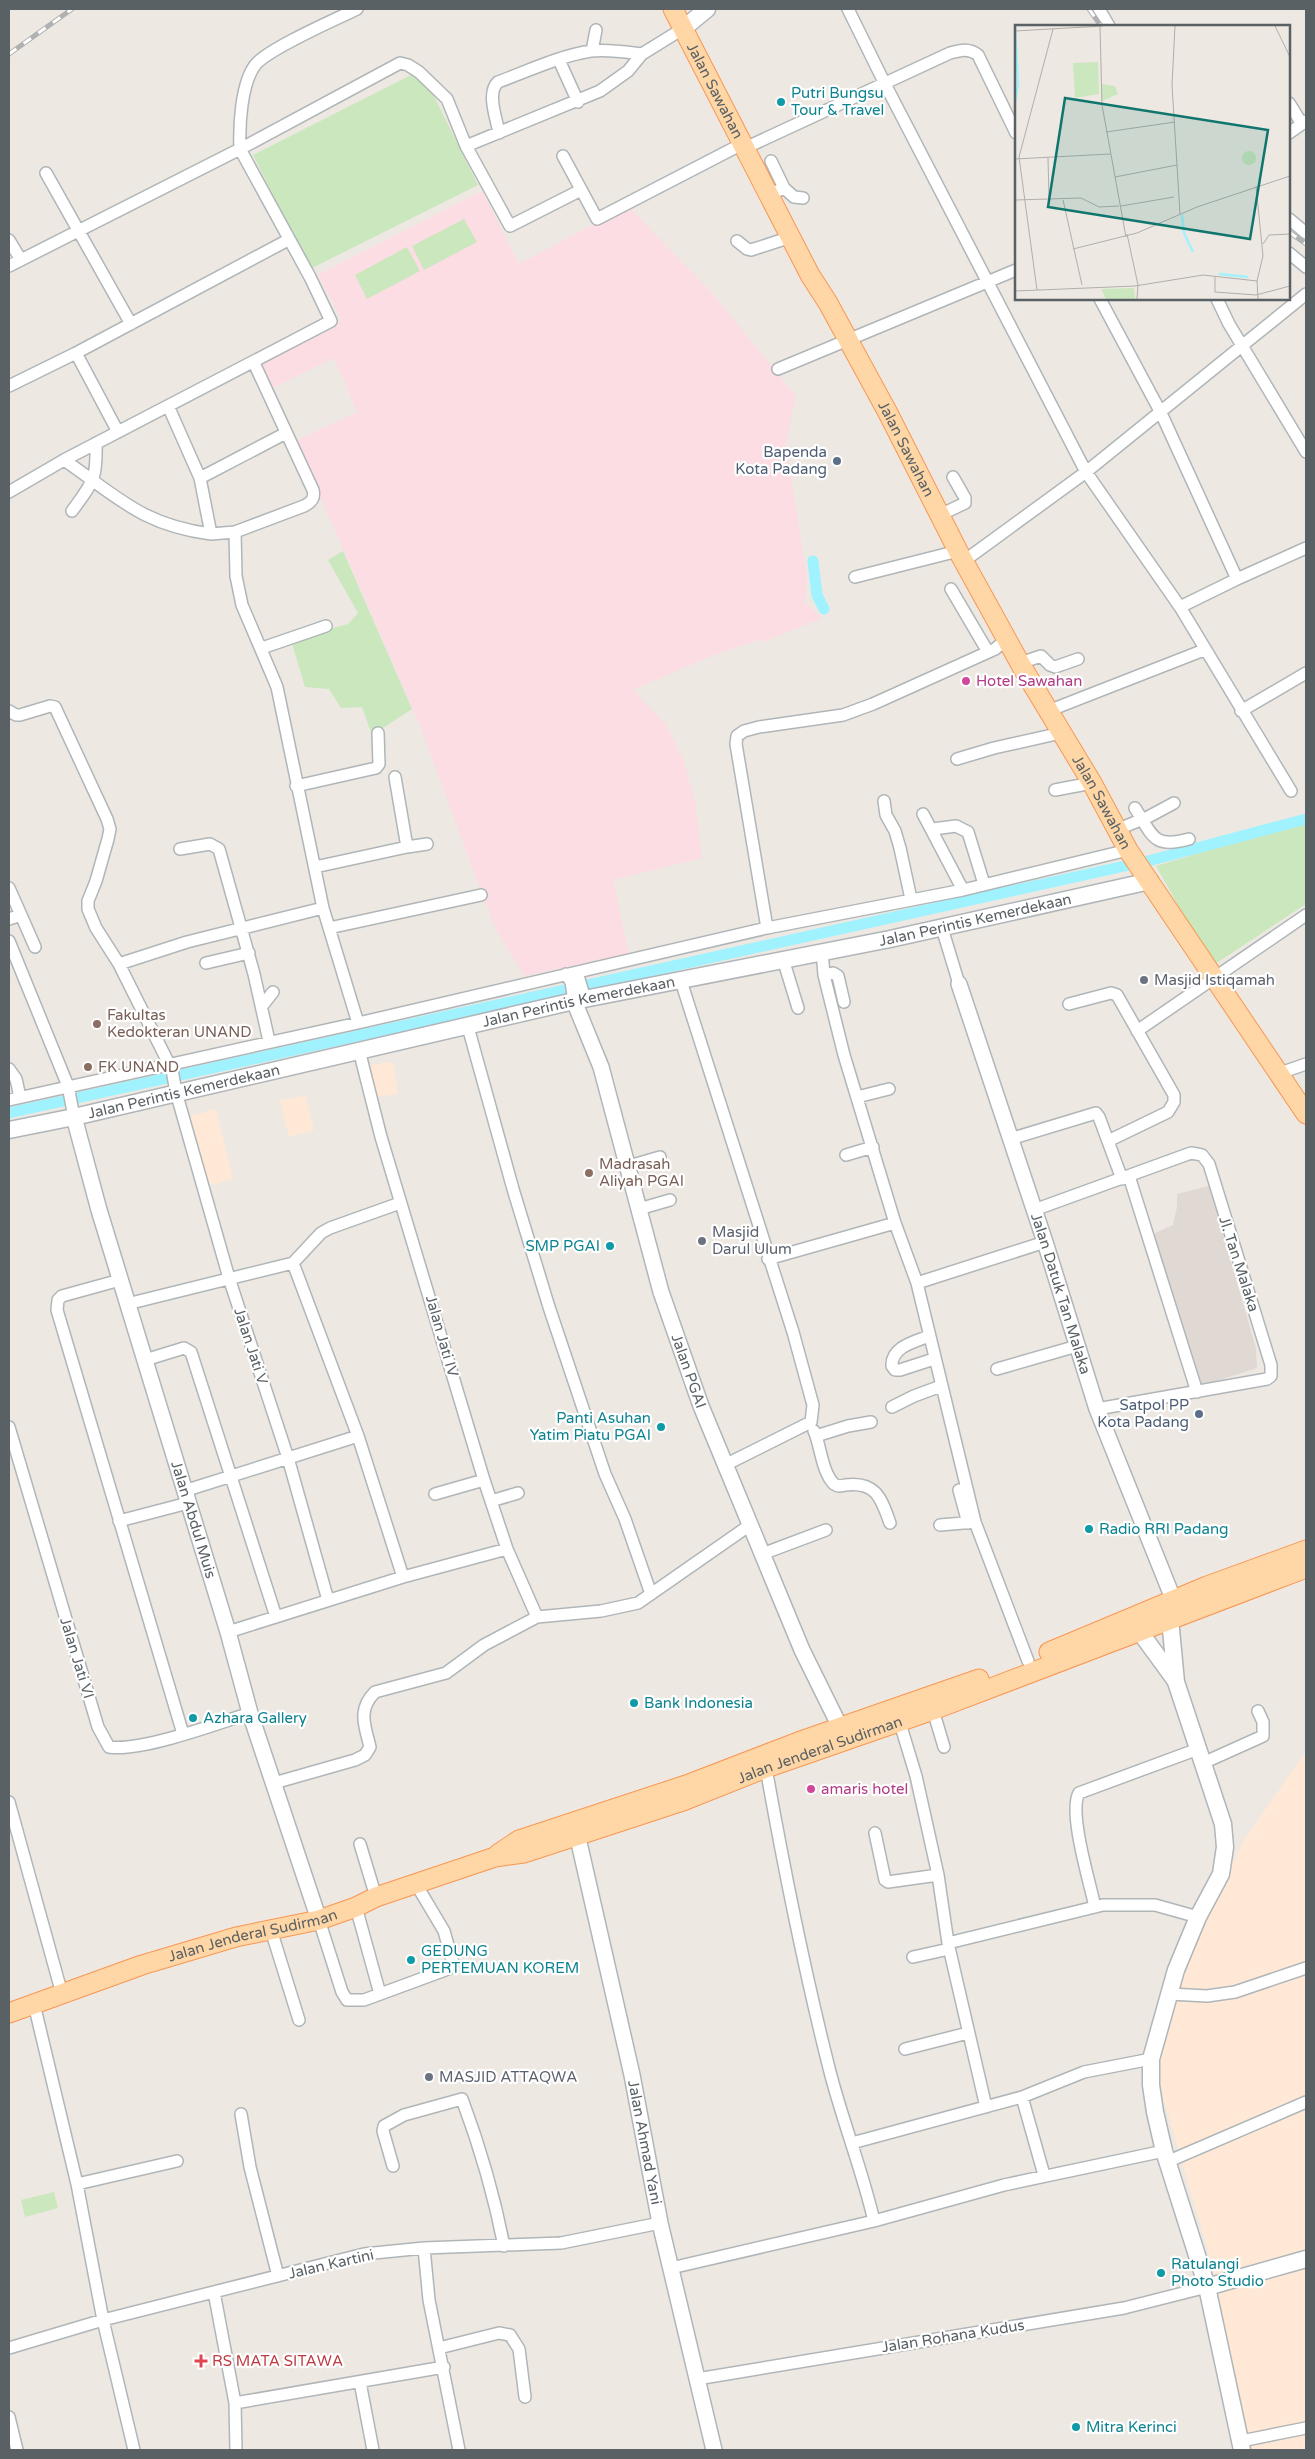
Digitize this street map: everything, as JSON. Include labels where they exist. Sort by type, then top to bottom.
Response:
[{"type":"main road","name":"Jalan Sawahan","points":[[673,9],[743,146],[776,192],[791,237],[888,413],[961,556],[1020,663],[1092,783],[1116,830],[1306,1114]]},
{"type":"main road","points":[[684,28],[707,9]]},
{"type":"main road","name":"Jalan Perintis Kemerdekaan","points":[[9,1130],[175,1088],[468,1026],[576,987],[680,981],[942,928],[1148,879]]},
{"type":"main road","points":[[576,1828],[840,1727],[1028,1661],[1207,1586],[1306,1550]]},
{"type":"main road","name":"Jalan Jenderal Sudirman","points":[[9,2013],[142,1965],[236,1938],[319,1920],[356,1908],[376,1897],[496,1857],[524,1853],[576,1828],[708,1792],[766,1768],[899,1720],[933,1710],[1306,1568]]},
{"type":"main road","points":[[1170,1619],[1176,1682],[1223,1824],[1225,1847],[1221,1874],[1198,1917],[1176,1970],[1152,2059],[1151,2085],[1155,2112],[1167,2156],[1207,2287],[1241,2446]]},
{"type":"main road","points":[[1140,1632],[1176,1682]]},
{"type":"main road","points":[[1207,2287],[1306,2260]]},
{"type":"street","points":[[9,492],[64,460],[168,408],[331,321],[310,277],[288,240],[240,149],[239,128],[250,73],[256,64],[264,56],[356,9]]},
{"type":"street","points":[[848,9],[1086,472],[1180,607],[1204,650],[1291,791]]},
{"type":"street","points":[[1099,9],[1108,25]]},
{"type":"street","points":[[466,146],[578,102],[600,91],[628,70],[642,54],[684,28]]},
{"type":"street","points":[[592,51],[596,30]]},
{"type":"street","points":[[563,156],[595,217],[599,218],[743,146],[885,84],[950,53],[962,50],[973,51],[978,56],[1015,131]]},
{"type":"street","points":[[499,133],[493,97],[494,86],[498,82],[592,51],[642,54]]},
{"type":"street","points":[[560,60],[578,102]]},
{"type":"street","points":[[9,266],[80,232],[394,66],[404,63],[419,72],[448,99],[466,146],[510,226],[514,226],[581,190]]},
{"type":"street","points":[[1290,104],[1304,123],[1290,131]]},
{"type":"street","points":[[771,161],[776,192],[803,198]]},
{"type":"street","points":[[46,173],[131,324]]},
{"type":"street","points":[[1290,221],[1306,232]]},
{"type":"street","points":[[737,241],[751,250],[791,237]]},
{"type":"street","points":[[9,240],[21,260]]},
{"type":"street","points":[[9,386],[76,353],[288,240]]},
{"type":"street","points":[[1290,254],[1306,267]]},
{"type":"street","points":[[778,368],[1015,270]]},
{"type":"street","points":[[855,577],[961,556],[1086,472],[1306,294]]},
{"type":"street","points":[[1101,300],[1161,412],[1237,579]]},
{"type":"street","points":[[1218,300],[1242,346],[1305,446]]},
{"type":"street","points":[[76,353],[118,432]]},
{"type":"street","points":[[64,460],[119,501],[148,518],[183,530],[211,534],[235,532],[304,506],[313,500],[313,490],[254,363]]},
{"type":"street","points":[[168,408],[200,478],[211,534]]},
{"type":"street","points":[[200,478],[286,433]]},
{"type":"street","points":[[72,511],[94,482],[96,444]]},
{"type":"street","points":[[940,516],[965,503],[966,498],[953,477]]},
{"type":"street","points":[[235,532],[236,576],[242,605],[262,648],[277,687],[296,786],[323,908],[358,1023]]},
{"type":"street","points":[[1180,607],[1306,548]]},
{"type":"street","points":[[951,589],[988,652]]},
{"type":"street","points":[[262,648],[326,626]]},
{"type":"street","points":[[767,928],[744,802],[736,744],[737,736],[744,731],[759,727],[850,712],[873,704],[999,647],[1007,639]]},
{"type":"street","points":[[1048,711],[1204,650]]},
{"type":"street","points":[[1020,663],[1041,656],[1050,666],[1056,667],[1078,659]]},
{"type":"street","points":[[1241,711],[1306,673]]},
{"type":"street","name":"Jalan Jati V","points":[[9,711],[20,715],[50,706],[55,707],[77,752],[110,829],[96,881],[88,901],[88,909],[96,928],[119,964],[170,1067],[229,1278],[288,1458],[328,1600]]},
{"type":"street","points":[[296,786],[376,768],[379,764],[378,733]]},
{"type":"street","points":[[956,759],[994,748],[1061,733]]},
{"type":"street","points":[[395,778],[407,848]]},
{"type":"street","points":[[1055,790],[1092,783]]},
{"type":"street","points":[[884,801],[888,820],[894,828],[900,848],[911,899]]},
{"type":"street","points":[[1116,830],[1142,820],[1174,803]]},
{"type":"street","points":[[1135,808],[1153,837],[1160,842],[1168,844],[1189,839]]},
{"type":"street","points":[[923,814],[933,829],[963,890]]},
{"type":"street","points":[[933,829],[956,826],[968,832],[984,884]]},
{"type":"street","points":[[180,849],[210,844],[219,849],[270,1041]]},
{"type":"street","points":[[314,867],[427,844]]},
{"type":"street","points":[[9,1069],[16,1079],[14,1098],[69,1088],[170,1067],[270,1041],[358,1023],[576,987],[767,928],[963,890],[1130,852]]},
{"type":"street","points":[[9,888],[35,947]]},
{"type":"street","points":[[330,928],[481,895]]},
{"type":"street","points":[[119,964],[186,942],[323,908]]},
{"type":"street","points":[[1136,1031],[1306,914]]},
{"type":"street","points":[[9,919],[20,915]]},
{"type":"street","points":[[942,928],[959,984]]},
{"type":"street","points":[[9,941],[69,1088],[74,1113]]},
{"type":"street","points":[[822,951],[824,975],[844,1055],[895,1223],[917,1283],[972,1522]]},
{"type":"street","points":[[206,963],[248,954]]},
{"type":"street","points":[[783,959],[798,1008]]},
{"type":"street","points":[[824,975],[833,973],[838,976],[844,1002]]},
{"type":"street","points":[[680,981],[768,1260],[793,1332],[813,1405],[811,1422],[828,1476],[838,1486],[859,1483],[872,1490],[882,1501],[890,1523]]},
{"type":"street","name":"Jalan Datuk Tan Malaka","points":[[959,984],[1045,1242],[1098,1409],[1174,1600]]},
{"type":"street","name":"Jalan PGAI","points":[[576,987],[629,1166],[661,1292],[701,1406],[802,1650],[840,1727]]},
{"type":"street","points":[[262,1006],[273,992]]},
{"type":"street","points":[[1069,1004],[1115,993],[1131,1016],[1136,1031],[1174,1095],[1174,1102],[1168,1112],[1108,1142]]},
{"type":"street","points":[[468,1026],[513,1189],[552,1316],[605,1474],[625,1519],[652,1594]]},
{"type":"street","name":"Jalan Jati IV","points":[[359,1050],[400,1203],[419,1259],[484,1480],[507,1549],[536,1617]]},
{"type":"street","points":[[1280,1073],[1306,1064]]},
{"type":"street","points":[[857,1097],[889,1089]]},
{"type":"street","name":"Jalan Abdul Muis","points":[[74,1113],[127,1304],[228,1632],[250,1714],[319,1920]]},
{"type":"street","points":[[1010,1139],[1094,1113],[1099,1117],[1108,1142],[1125,1178],[1197,1392]]},
{"type":"street","points":[[846,1155],[873,1147]]},
{"type":"street","name":"Jl. Tan Malaka","points":[[1034,1210],[1191,1154],[1202,1155],[1206,1158],[1271,1365],[1271,1376],[1268,1379],[1197,1392],[1138,1400],[1098,1409]]},
{"type":"street","points":[[629,1166],[660,1157]]},
{"type":"street","points":[[639,1209],[670,1200]]},
{"type":"street","points":[[127,1304],[294,1263],[321,1233],[400,1203]]},
{"type":"street","points":[[768,1260],[895,1223]]},
{"type":"street","points":[[917,1283],[1045,1242]]},
{"type":"street","points":[[294,1263],[358,1436],[403,1577]]},
{"type":"street","points":[[120,1280],[62,1296],[57,1304],[119,1521],[183,1734]]},
{"type":"street","points":[[929,1336],[898,1350],[894,1356],[892,1366],[895,1370],[900,1370],[934,1360]]},
{"type":"street","points":[[997,1369],[1077,1346]]},
{"type":"street","points":[[144,1360],[184,1348],[191,1352],[276,1617]]},
{"type":"street","points":[[892,1407],[941,1386]]},
{"type":"street","points":[[725,1465],[811,1422]]},
{"type":"street","points":[[816,1436],[848,1426],[871,1422]]},
{"type":"street","name":"Jalan Jati VI","points":[[9,1427],[98,1728],[109,1747],[121,1749],[183,1734],[250,1714]]},
{"type":"street","points":[[119,1521],[186,1497],[230,1476],[358,1436]]},
{"type":"street","points":[[436,1494],[484,1480]]},
{"type":"street","points":[[959,1490],[1028,1661]]},
{"type":"street","points":[[491,1501],[518,1493]]},
{"type":"street","points":[[940,1525],[972,1522]]},
{"type":"street","points":[[274,1783],[355,1760],[365,1755],[370,1747],[363,1723],[366,1700],[375,1692],[446,1673],[484,1645],[536,1617],[629,1606],[652,1594],[750,1525]]},
{"type":"street","points":[[762,1554],[826,1530]]},
{"type":"street","points":[[228,1632],[403,1577],[507,1549]]},
{"type":"street","points":[[933,1710],[944,1747]]},
{"type":"street","points":[[1095,1907],[1075,1816],[1075,1799],[1079,1793],[1263,1736],[1263,1722],[1258,1711]]},
{"type":"street","points":[[899,1720],[916,1776],[938,1875],[949,1946],[986,2107]]},
{"type":"street","points":[[766,1768],[785,1874],[829,2070],[865,2182],[874,2221]]},
{"type":"street","points":[[9,1802],[62,1994]]},
{"type":"street","name":"Jalan Ahmad Yani","points":[[576,1828],[632,2075],[660,2223],[714,2450]]},
{"type":"street","points":[[875,1833],[885,1880],[888,1882],[938,1875]]},
{"type":"street","points":[[360,1844],[376,1897]]},
{"type":"street","points":[[319,1920],[342,1992],[347,2000],[364,2000],[448,1969],[453,1963],[444,1931],[416,1884]]},
{"type":"street","points":[[914,1957],[1095,1907],[1141,1904],[1175,1909],[1198,1917]]},
{"type":"street","points":[[356,1908],[380,1994]]},
{"type":"street","points":[[271,1930],[299,2020]]},
{"type":"street","points":[[1170,1994],[1208,1996],[1235,1992],[1306,1968]]},
{"type":"street","points":[[34,2004],[78,2184],[103,2320],[134,2450]]},
{"type":"street","points":[[905,2049],[968,2034]]},
{"type":"street","points":[[852,2143],[1022,2096],[1084,2072],[1152,2059]]},
{"type":"street","points":[[1022,2096],[1044,2176]]},
{"type":"street","points":[[393,2166],[383,2131],[384,2126],[404,2115],[462,2099],[482,2153],[504,2246]]},
{"type":"street","points":[[671,2268],[874,2221],[1044,2176],[1167,2156],[1306,2102]]},
{"type":"street","points":[[241,2114],[250,2167],[278,2276]]},
{"type":"street","points":[[78,2184],[178,2161]]},
{"type":"street","name":"Jalan Kartini","points":[[9,2348],[103,2320],[364,2254],[424,2248],[561,2243],[660,2223]]},
{"type":"street","points":[[424,2248],[430,2300],[459,2450]]},
{"type":"street","name":"Jalan Rohana Kudus","points":[[697,2379],[1124,2308],[1207,2287]]},
{"type":"street","points":[[214,2292],[235,2403],[236,2450]]},
{"type":"street","points":[[439,2348],[499,2333],[510,2335],[519,2349],[525,2397]]},
{"type":"street","points":[[235,2403],[444,2367]]},
{"type":"street","points":[[360,2382],[373,2450]]},
{"type":"street","points":[[9,2418],[17,2450]]},
{"type":"street","points":[[1241,2446],[1306,2428]]},
{"type":"shaded area","points":[[482,191],[519,264],[628,206],[713,294],[796,396],[786,444],[807,578],[805,602],[822,618],[763,642],[762,639],[711,656],[633,690],[667,726],[684,761],[695,802],[702,858],[613,880],[629,954],[524,976],[494,926],[418,721],[296,441],[357,412],[334,358],[270,389],[258,364],[341,319],[318,275]]},
{"type":"shaded area","points":[[393,1062],[398,1094],[373,1097],[370,1065]]},
{"type":"shaded area","points":[[305,1096],[314,1130],[289,1137],[280,1100]]},
{"type":"shaded area","points":[[216,1109],[233,1179],[207,1186],[189,1117]]},
{"type":"shaded area","points":[[1209,1186],[1256,1348],[1257,1368],[1201,1386],[1153,1234],[1173,1225],[1177,1207],[1177,1194]]},
{"type":"shaded area","points":[[1303,1755],[1306,1755],[1306,2450],[1245,2450],[1214,2271],[1155,2070],[1196,1931],[1245,1839]]},
{"type":"green space","points":[[421,70],[478,185],[310,269],[253,155]]},
{"type":"green space","points":[[464,219],[477,242],[424,270],[412,246]]},
{"type":"green space","points":[[407,247],[420,271],[367,299],[355,275]]},
{"type":"green space","points":[[343,551],[412,709],[372,735],[362,707],[341,708],[329,689],[305,687],[291,640],[348,624],[358,613],[328,560]]},
{"type":"green space","points":[[1306,821],[1306,904],[1212,966],[1156,866]]},
{"type":"green space","points":[[54,2192],[58,2208],[25,2217],[21,2200]]},
{"type":"waterway","points":[[813,561],[817,595],[824,609]]},
{"type":"waterway","points":[[9,1113],[1152,860],[1306,819]]},
{"type":"railway","points":[[9,54],[72,9]]},
{"type":"railway","points":[[1089,9],[1100,25]]},
{"type":"railway","points":[[1290,233],[1306,244]]},
{"type":"place","name":"Putri Bungsu Tour & Travel","points":[[781,102]]},
{"type":"place","name":"Bapenda Kota Padang","points":[[837,461]]},
{"type":"place","name":"Hotel Sawahan","points":[[966,681]]},
{"type":"place","name":"Masjid Istiqamah","points":[[1144,980]]},
{"type":"place","name":"Fakultas Kedokteran UNAND","points":[[97,1024]]},
{"type":"place","name":"FK UNAND","points":[[88,1067]]},
{"type":"place","name":"Madrasah Aliyah PGAI","points":[[589,1173]]},
{"type":"place","name":"Masjid Darul Ulum","points":[[702,1241]]},
{"type":"place","name":"SMP PGAI","points":[[610,1246]]},
{"type":"place","name":"Satpol PP Kota Padang","points":[[1199,1414]]},
{"type":"place","name":"Panti Asuhan Yatim Piatu PGAI","points":[[661,1427]]},
{"type":"place","name":"Radio RRI Padang","points":[[1089,1529]]},
{"type":"place","name":"Bank Indonesia","points":[[634,1703]]},
{"type":"place","name":"Azhara Gallery","points":[[193,1718]]},
{"type":"place","name":"amaris hotel","points":[[811,1789]]},
{"type":"place","name":"GEDUNG PERTEMUAN KOREM","points":[[411,1960]]},
{"type":"place","name":"MASJID ATTAQWA","points":[[429,2077]]},
{"type":"place","name":"Ratulangi Photo Studio","points":[[1161,2273]]},
{"type":"place","name":"RS MATA SITAWA","points":[[201,2361]]},
{"type":"place","name":"Mitra Kerinci","points":[[1076,2427]]}]
